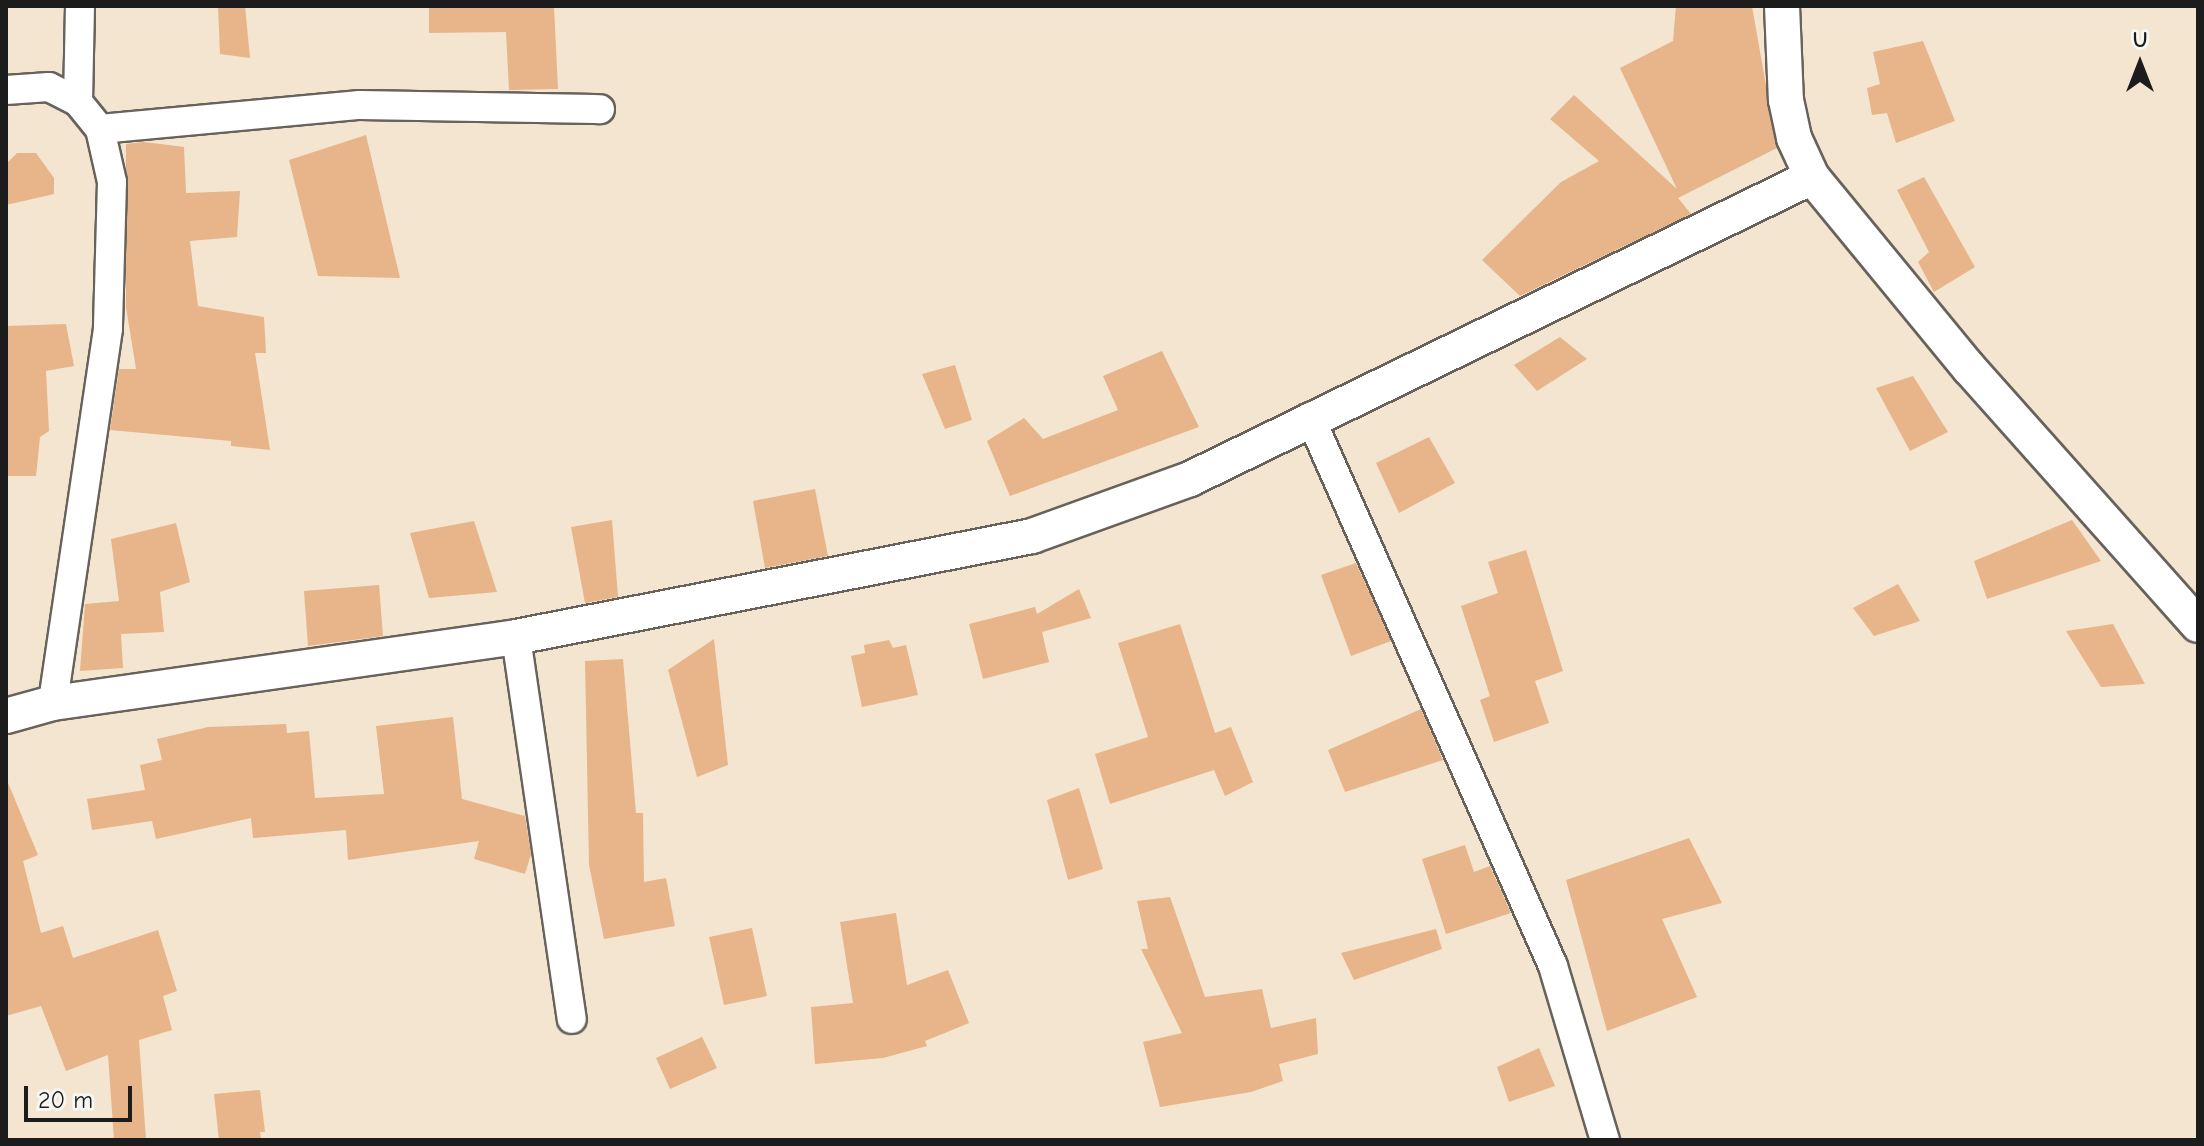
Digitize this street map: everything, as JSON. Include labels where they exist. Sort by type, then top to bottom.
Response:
[{"type":"street","points":[[78,102],[80,6]]},
{"type":"street","points":[[1782,6],[1786,100],[1794,138],[1812,177],[1969,368],[2198,625]]},
{"type":"street","points":[[6,90],[49,87],[78,102],[100,129],[112,182],[108,329],[53,703]]},
{"type":"street","points":[[100,129],[360,105],[600,109]]},
{"type":"street","points":[[6,716],[53,703],[516,637],[1032,536],[1190,479],[1310,417],[1812,177]]},
{"type":"street","points":[[1310,417],[1553,966],[1605,1140]]},
{"type":"street","points":[[516,637],[572,1019]]},
{"type":"building","points":[[218,6],[245,6],[250,58],[220,54]]},
{"type":"building","points":[[429,6],[554,6],[558,89],[509,90],[506,32],[429,33]]},
{"type":"building","points":[[1676,6],[1752,6],[1777,148],[1678,198],[1691,214],[1520,296],[1482,260],[1561,182],[1599,161],[1550,119],[1574,95],[1677,189],[1620,68],[1673,41]]},
{"type":"building","points":[[1923,41],[1955,121],[1896,143],[1887,113],[1872,115],[1867,88],[1880,84],[1873,52]]},
{"type":"building","points":[[366,135],[400,278],[318,276],[289,160]]},
{"type":"building","points":[[144,142],[184,147],[186,193],[240,191],[237,237],[190,241],[198,306],[264,317],[266,353],[255,353],[270,450],[231,446],[231,441],[110,430],[119,369],[136,369],[126,307],[126,144]]},
{"type":"building","points":[[17,153],[36,153],[54,178],[54,194],[6,205],[6,164]]},
{"type":"building","points":[[1924,177],[1975,267],[1934,292],[1918,262],[1929,252],[1897,190]]},
{"type":"building","points":[[66,324],[74,366],[46,371],[49,431],[40,437],[36,476],[6,476],[6,326]]},
{"type":"building","points":[[1560,337],[1587,359],[1537,391],[1514,365]]},
{"type":"building","points":[[1162,351],[1199,427],[1010,496],[987,441],[1024,418],[1043,439],[1118,410],[1103,376]]},
{"type":"building","points":[[955,365],[972,420],[945,429],[922,374]]},
{"type":"building","points":[[1913,376],[1948,432],[1910,451],[1876,388]]},
{"type":"building","points":[[1429,437],[1455,483],[1399,513],[1376,463]]},
{"type":"building","points":[[815,489],[828,556],[765,568],[753,501]]},
{"type":"building","points":[[612,520],[618,597],[585,603],[571,527]]},
{"type":"building","points":[[2072,520],[2101,561],[1987,599],[1974,561]]},
{"type":"building","points":[[474,521],[497,592],[429,598],[410,533]]},
{"type":"building","points":[[176,523],[190,582],[160,592],[164,632],[121,634],[123,668],[80,671],[85,604],[119,601],[111,539]]},
{"type":"building","points":[[1526,550],[1563,671],[1535,681],[1549,723],[1494,742],[1480,700],[1490,696],[1461,606],[1498,593],[1488,562]]},
{"type":"building","points":[[1356,563],[1391,641],[1351,656],[1321,575]]},
{"type":"building","points":[[1898,584],[1920,621],[1874,636],[1853,608]]},
{"type":"building","points":[[379,585],[383,636],[308,646],[304,591]]},
{"type":"building","points":[[1079,589],[1091,618],[1042,632],[1049,662],[983,679],[969,624],[1035,607],[1037,614]]},
{"type":"building","points":[[1180,624],[1215,733],[1231,727],[1253,782],[1225,796],[1214,770],[1110,804],[1095,754],[1148,737],[1118,643]]},
{"type":"building","points":[[2113,624],[2145,684],[2101,687],[2066,631]]},
{"type":"building","points":[[714,639],[728,765],[697,777],[668,670]]},
{"type":"building","points":[[889,640],[893,648],[906,645],[918,695],[862,707],[851,656],[865,653],[864,645]]},
{"type":"building","points":[[623,659],[636,813],[643,813],[644,882],[666,878],[675,926],[604,939],[589,865],[585,661]]},
{"type":"building","points":[[1421,709],[1443,760],[1345,792],[1328,750]]},
{"type":"building","points":[[453,717],[462,799],[525,816],[531,854],[525,874],[474,859],[479,841],[348,860],[346,830],[253,838],[251,818],[156,839],[152,821],[92,830],[87,799],[145,790],[140,765],[162,760],[157,739],[208,727],[286,724],[287,733],[309,731],[315,798],[384,794],[376,726]]},
{"type":"building","points":[[6,778],[38,855],[23,861],[41,933],[63,926],[73,958],[158,930],[177,991],[163,996],[172,1030],[139,1040],[146,1140],[114,1140],[108,1055],[66,1071],[41,1006],[6,1016]]},
{"type":"building","points":[[1079,788],[1103,869],[1068,880],[1047,800]]},
{"type":"building","points":[[1689,838],[1722,903],[1662,919],[1697,997],[1607,1031],[1566,880]]},
{"type":"building","points":[[1465,845],[1474,872],[1490,866],[1511,913],[1446,934],[1422,859]]},
{"type":"building","points":[[1170,897],[1205,997],[1262,989],[1271,1028],[1316,1018],[1318,1054],[1279,1064],[1283,1081],[1251,1092],[1160,1107],[1143,1042],[1182,1033],[1141,949],[1148,949],[1137,901]]},
{"type":"building","points":[[896,913],[907,985],[948,970],[969,1023],[925,1041],[927,1046],[883,1058],[815,1064],[811,1007],[853,1003],[840,922]]},
{"type":"building","points":[[752,928],[767,996],[724,1005],[709,937]]},
{"type":"building","points":[[1436,929],[1442,949],[1354,980],[1341,953]]},
{"type":"building","points":[[702,1037],[717,1068],[670,1089],[656,1058]]},
{"type":"building","points":[[1539,1048],[1555,1086],[1509,1102],[1497,1067]]},
{"type":"building","points":[[260,1090],[265,1132],[260,1132],[261,1140],[219,1140],[214,1094]]}]
